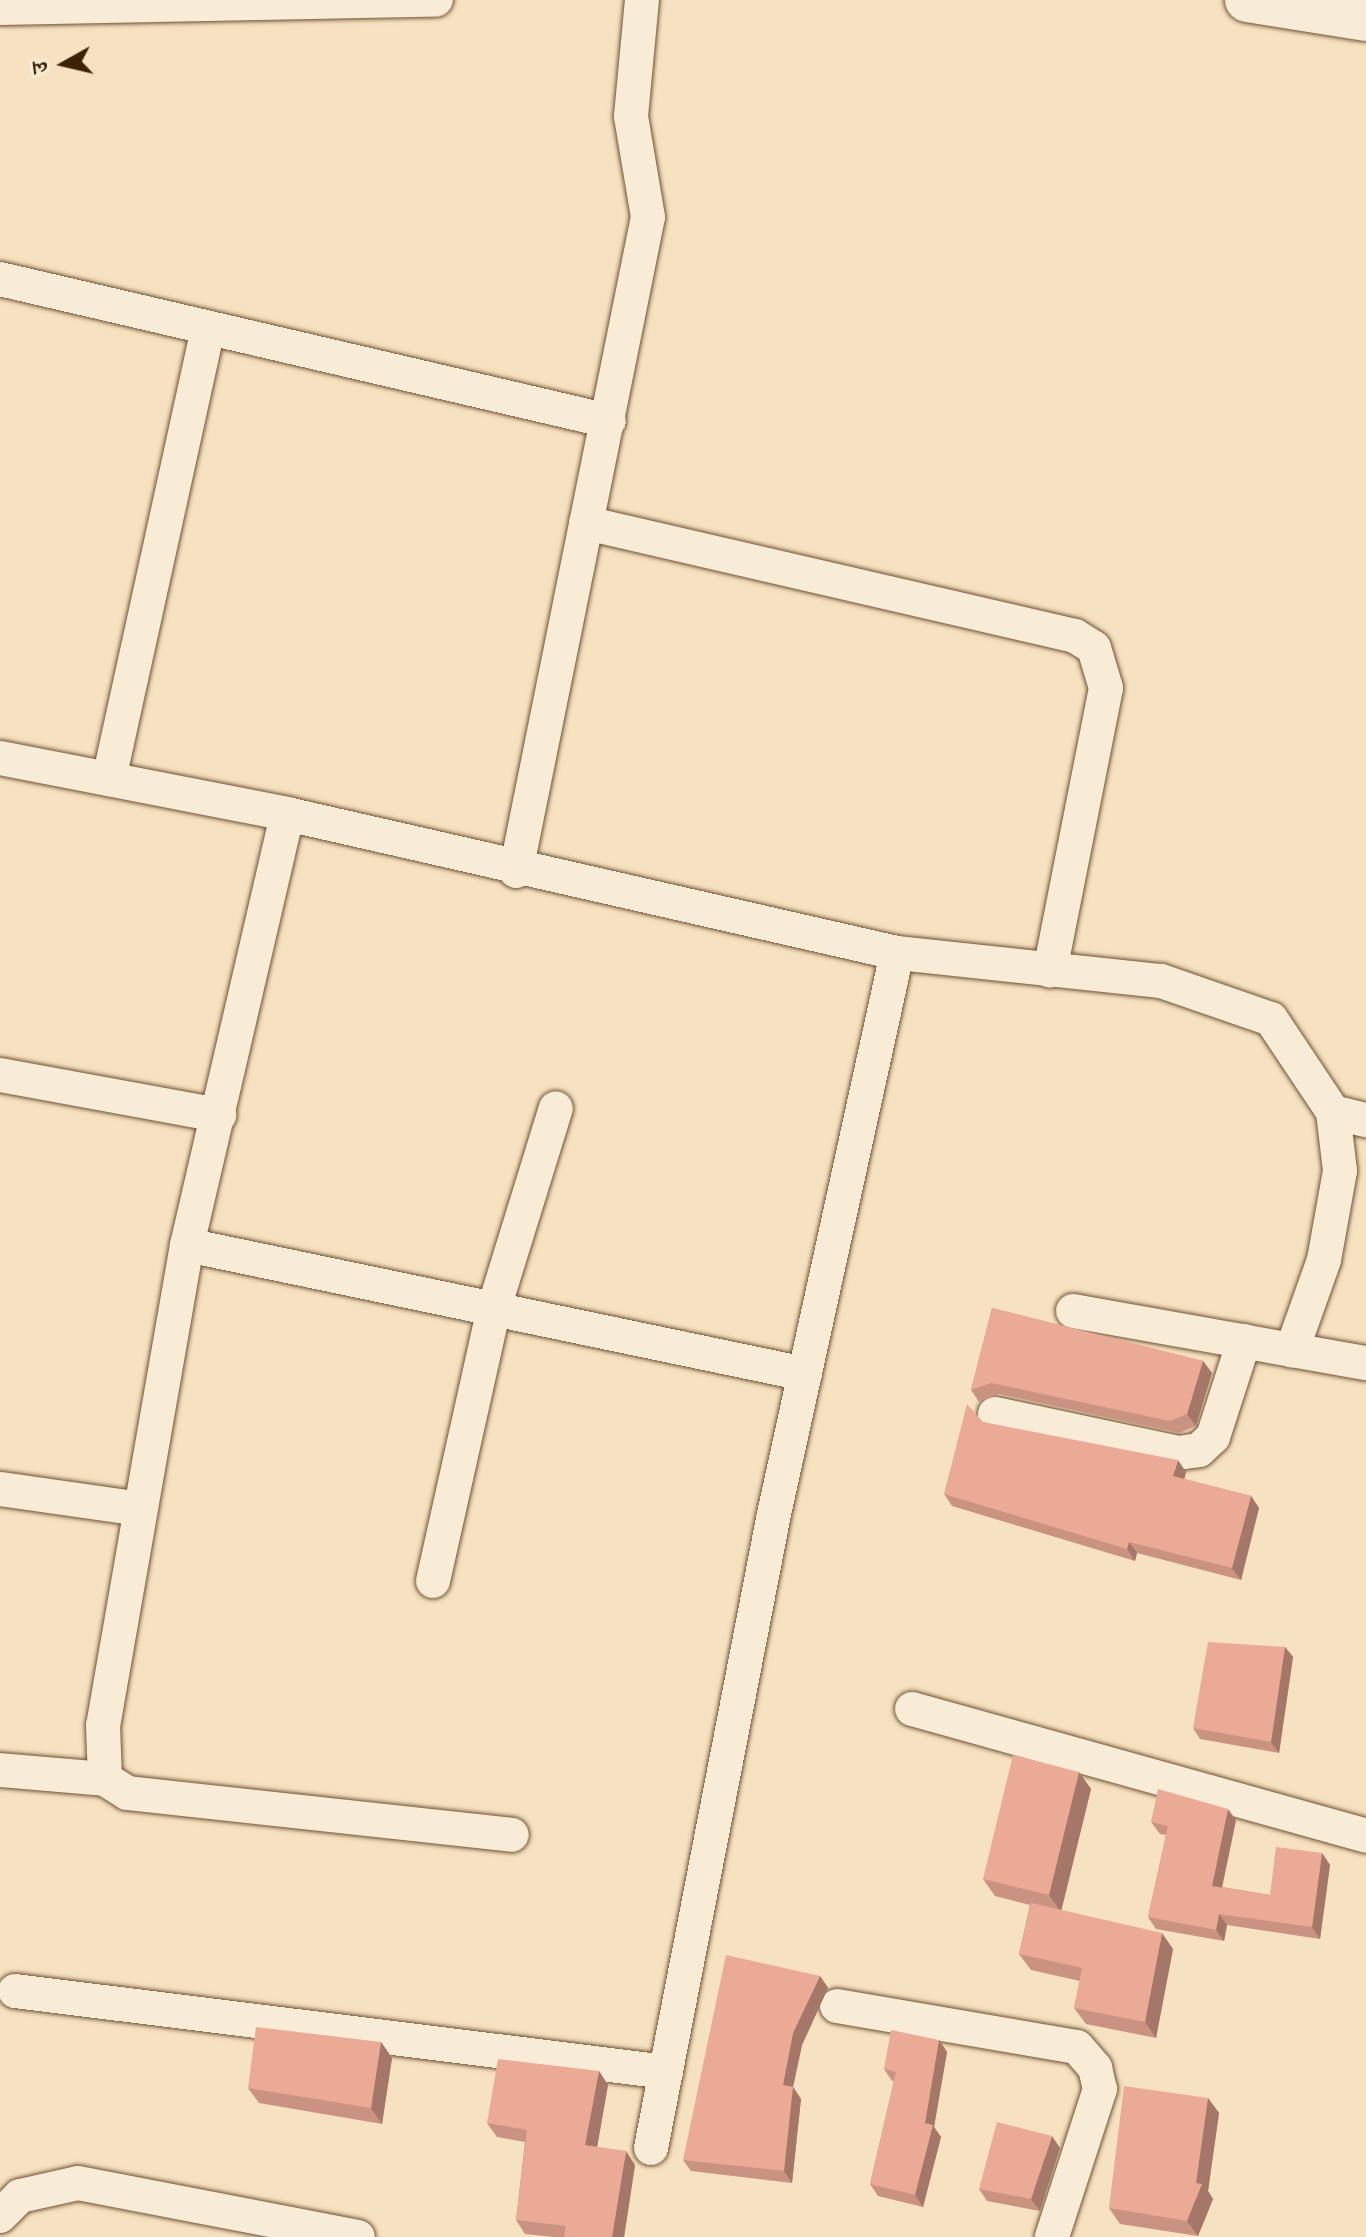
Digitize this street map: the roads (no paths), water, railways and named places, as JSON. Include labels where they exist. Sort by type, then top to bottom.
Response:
[{"type":"street","points":[[0,8],[436,0]]},
{"type":"street","points":[[516,871],[648,217],[631,116],[642,0]]},
{"type":"street","points":[[1247,0],[1366,19]]},
{"type":"street","points":[[0,279],[609,421]]},
{"type":"street","points":[[109,779],[208,328]]},
{"type":"street","points":[[586,523],[1075,636],[1094,648],[1106,688],[1050,970]]},
{"type":"street","points":[[0,758],[287,814],[516,871],[897,953],[1161,981],[1271,1019],[1333,1112],[1340,1171],[1324,1260],[1292,1350]]},
{"type":"street","points":[[105,1779],[103,1725],[187,1245],[287,814]]},
{"type":"street","points":[[651,2148],[805,1374],[897,953]]},
{"type":"street","points":[[0,1075],[219,1115]]},
{"type":"street","points":[[433,1581],[494,1308],[556,1108]]},
{"type":"street","points":[[1333,1112],[1366,1120]]},
{"type":"street","points":[[187,1245],[805,1374]]},
{"type":"street","points":[[1073,1311],[1366,1363]]},
{"type":"street","points":[[995,1414],[1178,1453],[1199,1450],[1213,1437],[1244,1341]]},
{"type":"street","points":[[0,1489],[141,1509]]},
{"type":"street","points":[[912,1709],[1366,1836]]},
{"type":"street","points":[[0,1770],[105,1779],[127,1793],[512,1835]]},
{"type":"street","points":[[15,1991],[666,2072]]},
{"type":"street","points":[[837,2006],[1077,2047],[1095,2068],[1100,2089],[1052,2237]]},
{"type":"street","points":[[0,2216],[20,2196],[78,2183],[247,2225],[358,2237]]}]
